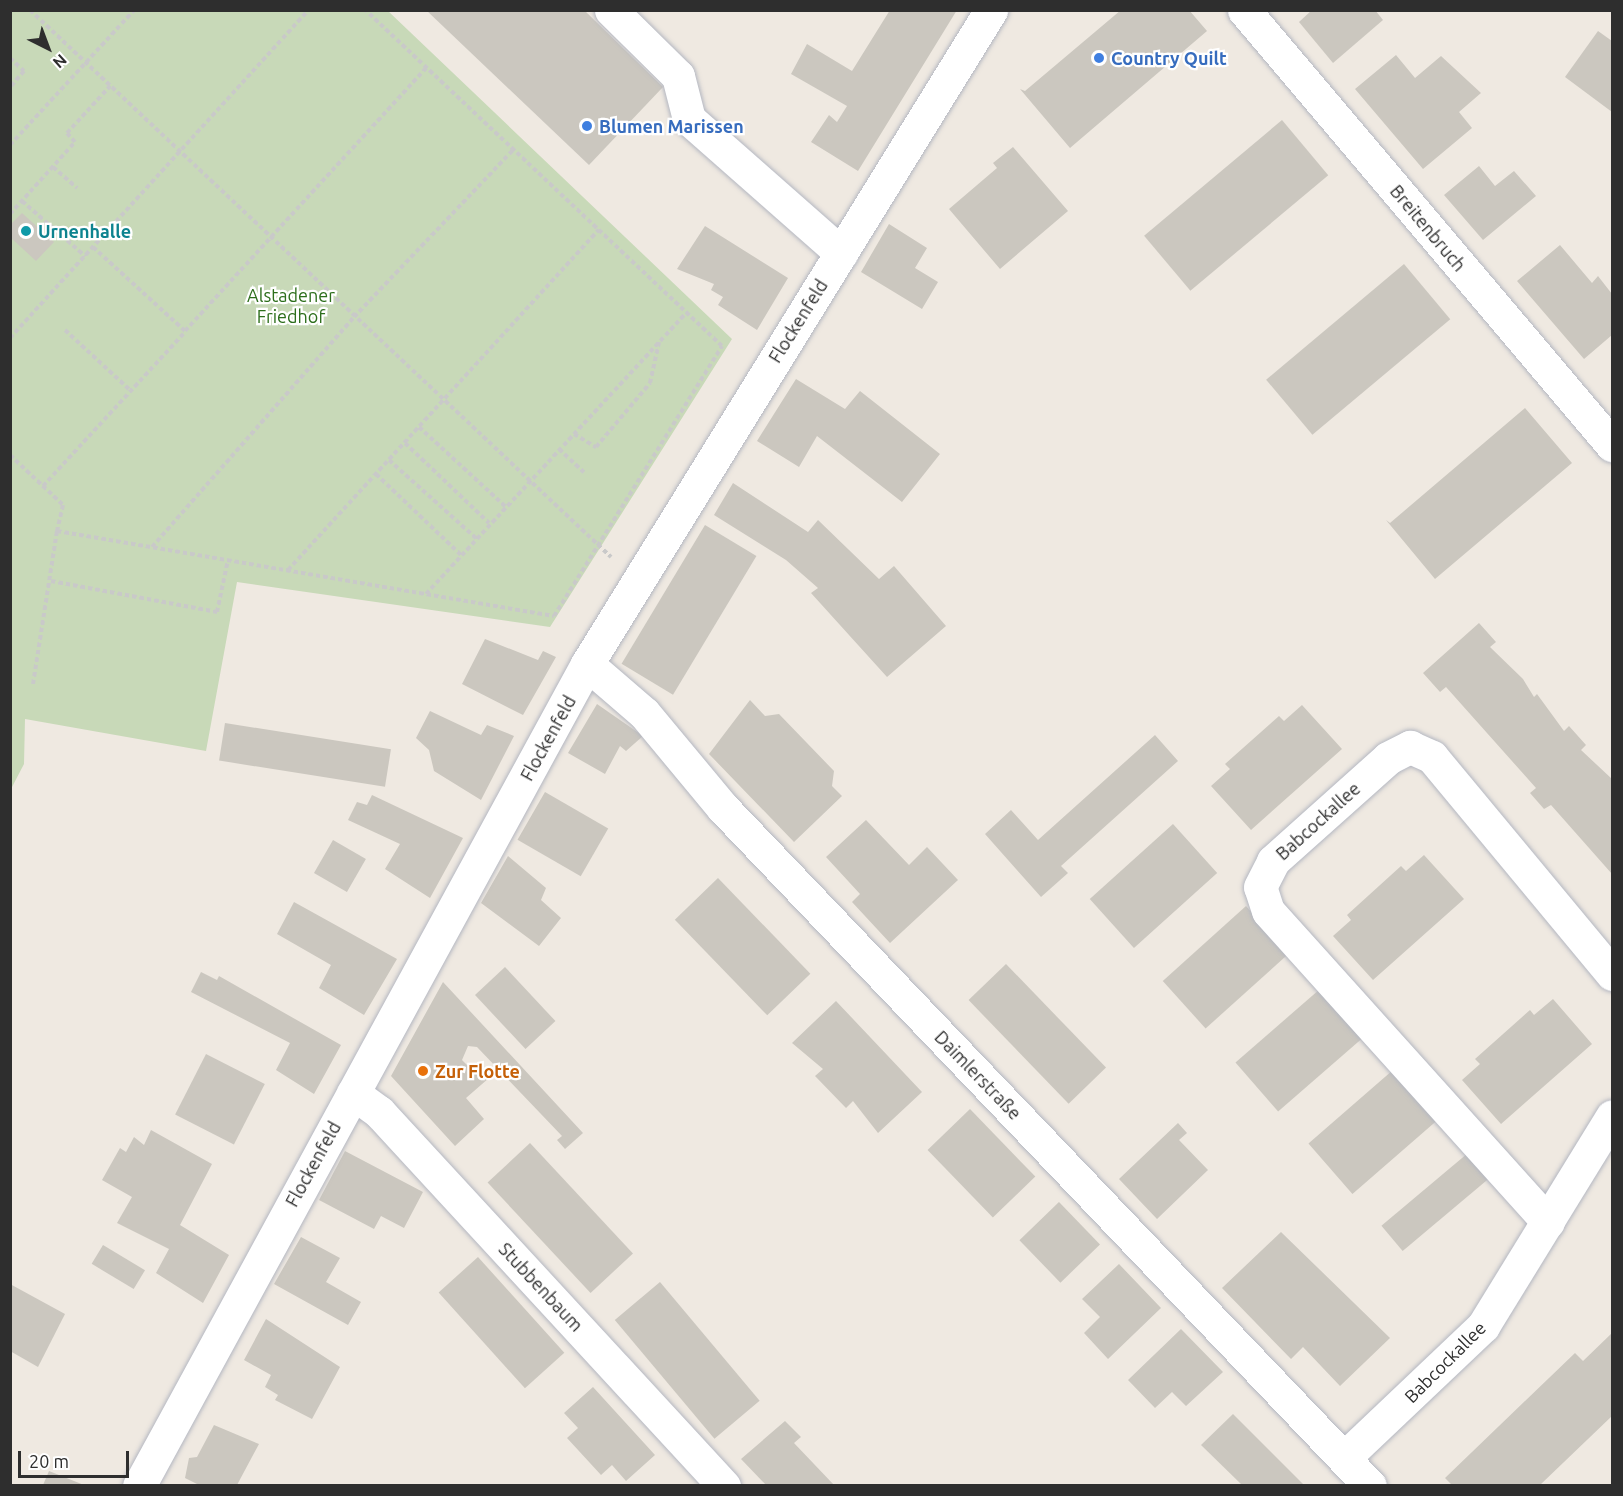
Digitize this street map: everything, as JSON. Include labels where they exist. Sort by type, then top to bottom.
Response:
[{"type":"street","points":[[611,10],[678,76],[689,119],[841,253]]},
{"type":"street","name":"Flockenfeld","points":[[139,1485],[587,664],[991,10]]},
{"type":"street","name":"Breitenbruch","points":[[1244,10],[1612,445]]},
{"type":"street","name":"Daimlerstraße","points":[[587,664],[644,713],[723,808],[1370,1485]]},
{"type":"street","name":"Babcockallee","points":[[1548,1222],[1268,911],[1260,887],[1273,861],[1388,758],[1410,747],[1432,757],[1612,974]]},
{"type":"street","name":"Stubbenbaum","points":[[353,1093],[379,1112],[724,1485]]},
{"type":"street","name":"Babcockallee","points":[[1344,1458],[1470,1342],[1548,1222],[1603,1156],[1612,1116]]},
{"type":"path","points":[[30,10],[354,317],[637,580]]},
{"type":"path","points":[[124,10],[129,15]]},
{"type":"path","points":[[10,145],[134,10]]},
{"type":"path","points":[[10,338],[308,10]]},
{"type":"path","points":[[57,531],[554,616],[722,346],[365,10]]},
{"type":"path","points":[[10,58],[24,71],[10,87]]},
{"type":"path","points":[[43,486],[426,68]]},
{"type":"path","points":[[10,214],[75,142],[67,134],[110,86]]},
{"type":"path","points":[[152,547],[354,317],[513,150]]},
{"type":"path","points":[[53,167],[77,188]]},
{"type":"path","points":[[22,201],[85,256]]},
{"type":"path","points":[[10,203],[16,208]]},
{"type":"path","points":[[288,570],[599,230]]},
{"type":"path","points":[[93,247],[185,331]]},
{"type":"path","points":[[425,594],[528,480],[686,313]]},
{"type":"path","points":[[64,330],[130,390]]},
{"type":"path","points":[[574,433],[596,447],[650,383],[660,341]]},
{"type":"path","points":[[419,427],[505,506]]},
{"type":"path","points":[[405,443],[489,523]]},
{"type":"path","points":[[559,449],[584,472]]},
{"type":"path","points":[[10,455],[63,505],[33,684]]},
{"type":"path","points":[[389,460],[476,538]]},
{"type":"path","points":[[376,474],[461,555]]},
{"type":"path","points":[[51,581],[218,612],[228,560]]},
{"type":"green space","name":"Alstadener Friedhof","points":[[10,11],[388,11],[732,339],[550,627],[237,582],[206,751],[25,719],[24,764],[11,789]]},
{"type":"building","name":"Blumen Marissen","points":[[426,10],[584,10],[663,87],[589,165]]},
{"type":"building","points":[[890,10],[957,10],[858,171],[811,142],[829,115],[837,122],[847,106],[791,74],[807,44],[852,71]]},
{"type":"building","points":[[1121,10],[1189,10],[1207,31],[1070,148],[1020,89],[1025,91]]},
{"type":"building","points":[[1312,10],[1375,10],[1383,20],[1333,63],[1299,22]]},
{"type":"building","points":[[1598,31],[1612,41],[1612,112],[1565,77]]},
{"type":"building","points":[[1396,55],[1415,78],[1441,56],[1481,93],[1459,112],[1472,128],[1423,169],[1355,89]]},
{"type":"building","points":[[1282,120],[1328,175],[1190,291],[1144,236]]},
{"type":"building","points":[[1013,147],[1068,211],[1000,269],[949,209],[997,168],[993,163]]},
{"type":"building","points":[[1479,166],[1495,186],[1514,171],[1536,196],[1483,240],[1444,195]]},
{"type":"building","name":"Urnenhalle","points":[[22,213],[54,242],[36,261],[10,237],[10,225]]},
{"type":"building","points":[[889,224],[927,248],[915,268],[938,282],[922,309],[861,272]]},
{"type":"building","points":[[705,226],[788,278],[757,330],[718,305],[723,297],[711,290],[714,284],[677,269]]},
{"type":"building","points":[[1560,245],[1592,283],[1598,276],[1612,294],[1612,335],[1584,359],[1517,281]]},
{"type":"building","points":[[1404,264],[1450,319],[1312,435],[1266,380]]},
{"type":"building","points":[[796,379],[845,409],[860,391],[940,454],[902,502],[817,436],[799,467],[757,441]]},
{"type":"building","points":[[1525,408],[1572,463],[1435,579],[1386,520],[1390,523]]},
{"type":"building","points":[[733,483],[808,532],[818,520],[879,579],[894,566],[946,626],[887,677],[811,593],[818,588],[786,560],[714,515]]},
{"type":"building","points":[[705,525],[756,556],[673,695],[622,664]]},
{"type":"building","points":[[1479,623],[1496,642],[1490,647],[1523,679],[1534,697],[1537,694],[1564,731],[1569,726],[1586,745],[1581,750],[1612,779],[1612,874],[1551,805],[1544,809],[1530,793],[1536,788],[1446,687],[1440,692],[1423,673]]},
{"type":"building","points":[[485,639],[538,660],[543,651],[556,657],[523,715],[462,684]]},
{"type":"building","points":[[750,700],[765,716],[779,714],[834,771],[832,786],[842,796],[794,842],[709,754]]},
{"type":"building","points":[[597,704],[643,736],[626,751],[620,746],[605,774],[568,753]]},
{"type":"building","points":[[1302,705],[1342,749],[1251,830],[1211,786],[1230,769],[1225,764],[1279,716],[1284,721]]},
{"type":"building","points":[[430,711],[481,735],[487,725],[514,736],[481,800],[434,771],[429,750],[416,738]]},
{"type":"building","points":[[225,723],[391,749],[385,787],[219,761]]},
{"type":"building","points":[[1155,735],[1178,761],[1061,866],[1068,873],[1041,897],[985,834],[1011,810],[1038,840]]},
{"type":"building","points":[[545,792],[608,828],[581,876],[518,840]]},
{"type":"building","points":[[372,795],[463,838],[430,898],[385,869],[400,844],[348,820],[357,802],[367,805]]},
{"type":"building","points":[[866,820],[909,865],[927,847],[958,880],[890,943],[852,902],[860,894],[826,857]]},
{"type":"building","points":[[1173,824],[1217,873],[1134,948],[1090,899]]},
{"type":"building","points":[[333,840],[366,859],[347,892],[314,873]]},
{"type":"building","points":[[1424,855],[1464,899],[1373,980],[1333,936],[1351,920],[1347,915],[1401,866],[1406,871]]},
{"type":"building","points":[[508,856],[546,888],[541,900],[561,918],[539,946],[481,903]]},
{"type":"building","points":[[718,878],[810,974],[767,1015],[675,920]]},
{"type":"building","points":[[294,902],[397,959],[364,1015],[319,988],[331,965],[277,934]]},
{"type":"building","points":[[1246,906],[1289,954],[1206,1029],[1163,981]]},
{"type":"building","points":[[1006,964],[1106,1068],[1069,1104],[969,1000]]},
{"type":"building","points":[[505,967],[555,1021],[525,1049],[475,995]]},
{"type":"building","points":[[201,972],[217,980],[219,976],[341,1045],[314,1094],[276,1070],[290,1043],[191,992]]},
{"type":"building","points":[[443,982],[583,1133],[565,1149],[557,1140],[562,1136],[477,1047],[468,1046],[462,1060],[472,1070],[478,1064],[489,1078],[466,1098],[484,1119],[455,1146],[391,1076]]},
{"type":"building","points":[[1320,989],[1363,1038],[1278,1112],[1235,1062]]},
{"type":"building","points":[[1553,999],[1592,1044],[1501,1124],[1462,1080],[1480,1064],[1475,1059],[1530,1010],[1534,1015]]},
{"type":"building","points":[[836,1001],[922,1092],[878,1133],[853,1101],[846,1108],[815,1076],[823,1069],[792,1043]]},
{"type":"building","points":[[206,1054],[265,1084],[234,1145],[175,1115]]},
{"type":"building","points":[[1393,1070],[1437,1121],[1352,1194],[1308,1143]]},
{"type":"building","points":[[970,1109],[1035,1177],[993,1218],[928,1150]]},
{"type":"building","points":[[1178,1123],[1187,1133],[1179,1140],[1208,1170],[1157,1219],[1119,1179]]},
{"type":"building","points":[[151,1130],[212,1164],[180,1225],[229,1255],[203,1303],[156,1273],[169,1249],[117,1223],[132,1197],[102,1180],[120,1148],[126,1152],[134,1137],[144,1145]]},
{"type":"building","points":[[530,1143],[633,1253],[591,1293],[488,1183]]},
{"type":"building","points":[[345,1151],[423,1192],[404,1228],[381,1216],[374,1229],[319,1200]]},
{"type":"building","points":[[1468,1153],[1489,1178],[1403,1251],[1381,1226]]},
{"type":"building","points":[[1059,1202],[1100,1244],[1060,1283],[1019,1240]]},
{"type":"building","points":[[1281,1232],[1390,1338],[1340,1386],[1303,1347],[1291,1359],[1222,1288]]},
{"type":"building","points":[[301,1237],[340,1258],[326,1282],[361,1302],[348,1325],[274,1284]]},
{"type":"building","points":[[103,1245],[145,1270],[134,1289],[92,1264]]},
{"type":"building","points":[[478,1257],[564,1353],[525,1388],[439,1292]]},
{"type":"building","points":[[1119,1264],[1161,1308],[1108,1359],[1084,1333],[1100,1317],[1082,1299]]},
{"type":"building","points":[[660,1282],[760,1401],[714,1439],[615,1320]]},
{"type":"building","points":[[10,1284],[65,1314],[38,1367],[10,1351]]},
{"type":"building","points":[[266,1319],[340,1367],[312,1419],[275,1400],[278,1395],[265,1387],[271,1375],[244,1360]]},
{"type":"building","points":[[1181,1329],[1223,1372],[1186,1406],[1172,1392],[1155,1408],[1128,1380]]},
{"type":"building","points":[[1612,1333],[1612,1416],[1540,1485],[1452,1485],[1445,1478],[1575,1353],[1583,1361]]},
{"type":"building","points":[[593,1387],[655,1455],[626,1481],[612,1465],[601,1475],[567,1438],[578,1428],[564,1413]]},
{"type":"building","points":[[1233,1414],[1304,1485],[1242,1485],[1201,1445]]},
{"type":"building","points":[[785,1421],[801,1437],[794,1443],[834,1485],[766,1485],[741,1459]]},
{"type":"building","points":[[214,1425],[259,1444],[237,1485],[199,1485],[185,1478],[189,1458],[197,1457]]},
{"type":"building","points":[[49,1471],[84,1485],[43,1485]]},
{"type":"place","name":"Country Quilt","points":[[1099,58]]},
{"type":"place","name":"Blumen Marissen","points":[[587,126]]},
{"type":"place","name":"Urnenhalle","points":[[26,231]]},
{"type":"place","name":"Zur Flotte","points":[[423,1071]]}]
